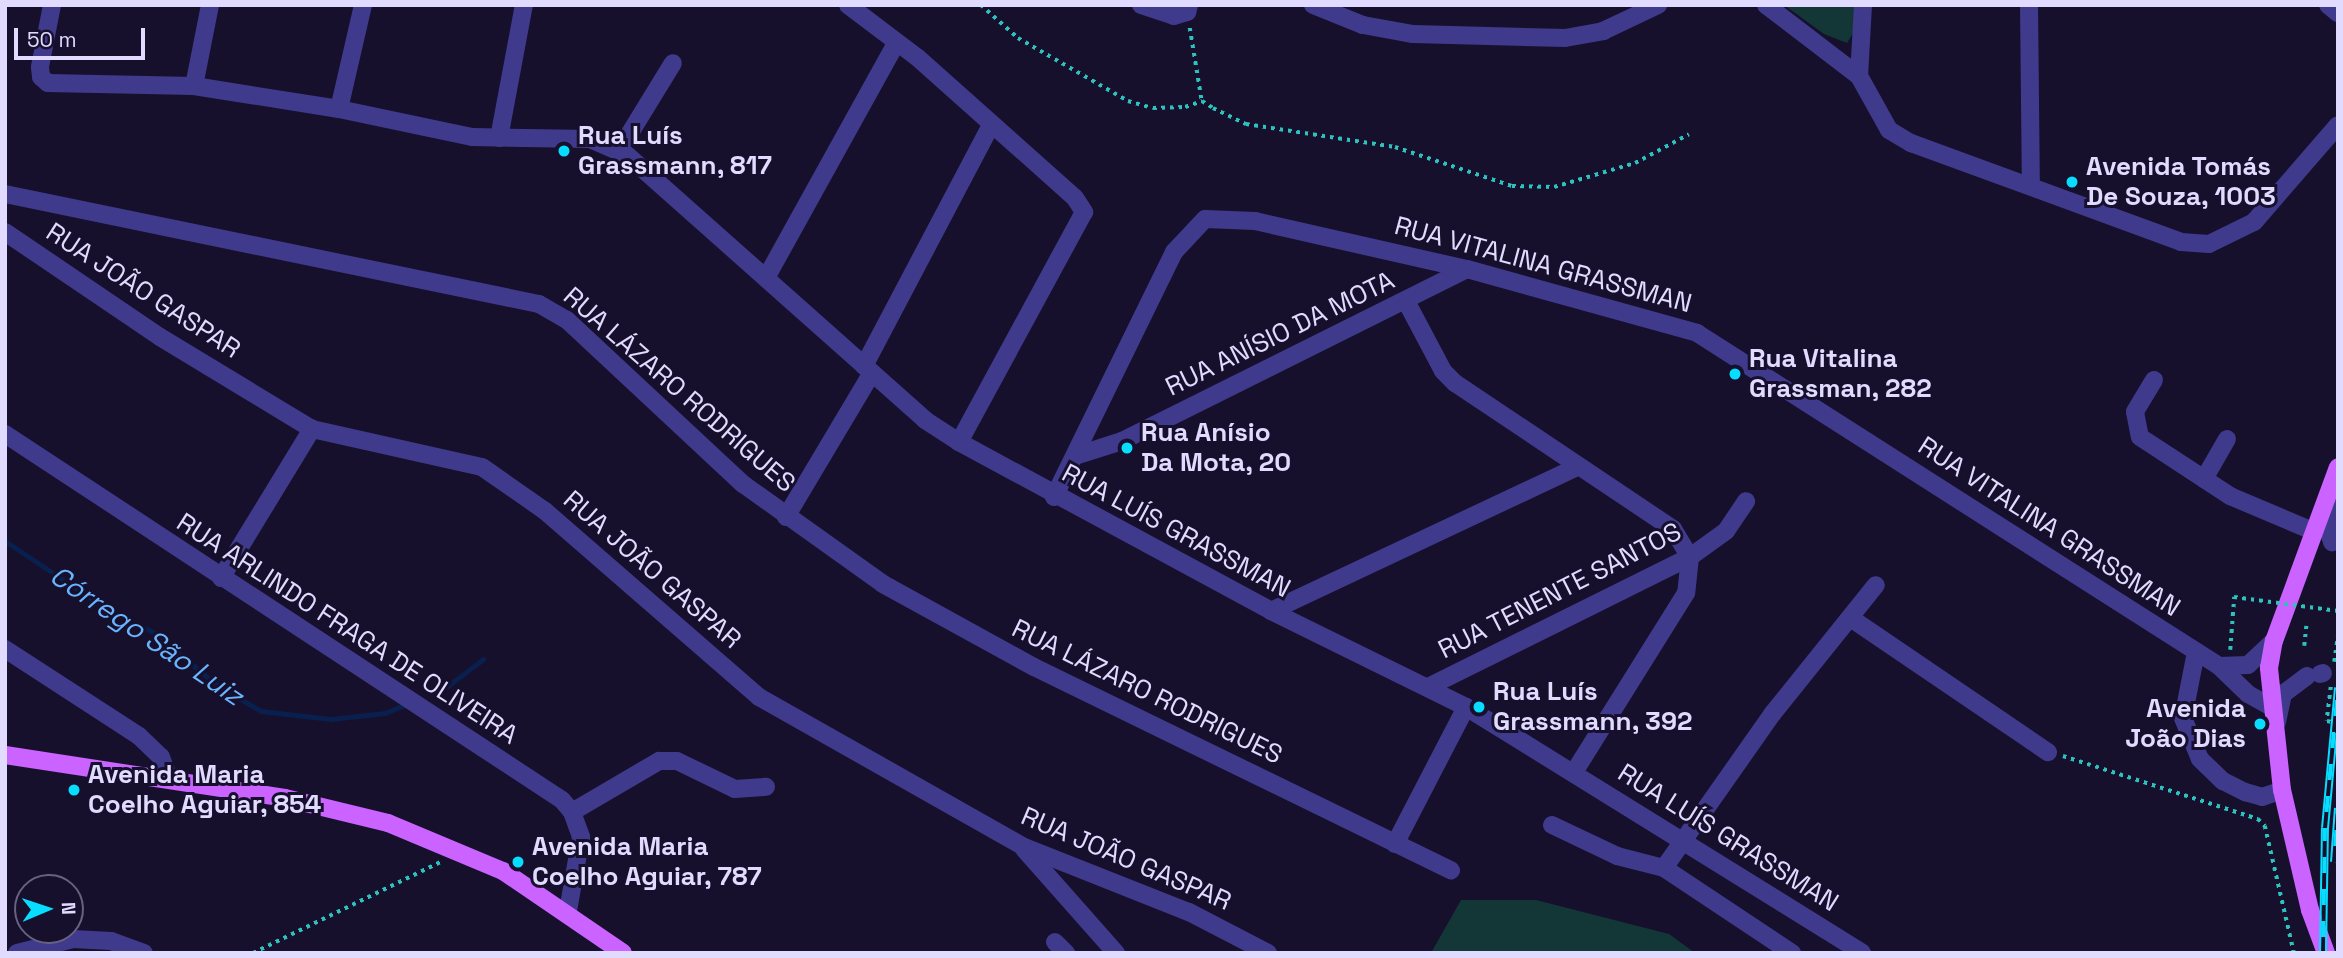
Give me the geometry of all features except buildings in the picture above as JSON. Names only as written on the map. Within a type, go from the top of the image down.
[{"type":"main road","points":[[2326,953],[2310,910],[2282,790],[2269,668],[2274,641],[2338,467]]},
{"type":"main road","points":[[5,755],[285,798],[388,823],[503,871],[568,911],[623,953]]},
{"type":"street","name":"RUA LUÍS GRASSMAN","points":[[52,5],[40,66],[41,78],[48,83],[194,86],[339,109],[472,137],[590,139],[618,150],[925,420],[959,442],[1054,497],[1271,611],[1466,708],[1574,772],[1862,953]]},
{"type":"street","points":[[194,86],[210,5]]},
{"type":"street","points":[[339,109],[363,5]]},
{"type":"street","points":[[499,138],[524,5]]},
{"type":"street","points":[[848,5],[896,43],[1075,198],[1084,212],[959,442]]},
{"type":"street","points":[[1142,5],[1174,16],[1188,9]]},
{"type":"street","points":[[1313,5],[1363,25],[1413,34],[1565,38],[1603,32],[1658,5]]},
{"type":"street","points":[[1766,5],[1859,76],[1889,130],[1911,143],[2181,242],[2209,244],[2254,222],[2338,125]]},
{"type":"street","points":[[1859,76],[1863,5]]},
{"type":"street","points":[[2029,5],[2031,186]]},
{"type":"street","points":[[2328,5],[2338,13]]},
{"type":"street","points":[[766,278],[896,43]]},
{"type":"street","points":[[618,150],[673,63]]},
{"type":"street","points":[[786,517],[868,370],[991,125]]},
{"type":"street","name":"RUA LÁZARO RODRIGUES","points":[[5,194],[540,304],[567,320],[701,449],[786,517],[947,621],[1451,870]]},
{"type":"street","name":"RUA VITALINA GRASSMAN","points":[[1054,497],[1174,252],[1205,219],[1221,216],[1324,234],[1467,269],[1697,333],[2196,652],[2224,666],[2248,694],[2272,707]]},
{"type":"street","name":"RUA JOÃO GASPAR","points":[[5,232],[160,337],[312,429],[453,458],[492,472],[545,511],[759,697],[1022,846],[1189,912],[1268,953]]},
{"type":"street","name":"RUA ANÍSIO DA MOTA","points":[[1075,456],[1122,441],[1467,269]]},
{"type":"street","points":[[1406,301],[1451,379],[1577,467],[1673,529],[1690,558],[1686,593],[1574,772]]},
{"type":"street","points":[[2154,380],[2135,412],[2134,423],[2140,437],[2230,496],[2313,531]]},
{"type":"street","points":[[221,578],[312,429]]},
{"type":"street","name":"RUA ARLINDO FRAGA DE OLIVEIRA","points":[[5,434],[562,800],[572,812]]},
{"type":"street","points":[[2204,479],[2227,439]]},
{"type":"street","points":[[1271,611],[1577,467]]},
{"type":"street","points":[[2332,542],[2329,519],[2338,467]]},
{"type":"street","name":"RUA TENENTE SANTOS","points":[[1428,687],[1690,558],[1715,541],[1746,501]]},
{"type":"street","points":[[1664,868],[1681,839],[1773,713],[1877,585]]},
{"type":"street","points":[[1852,619],[2048,751]]},
{"type":"street","points":[[2224,666],[2248,665],[2274,641]]},
{"type":"street","points":[[5,649],[139,736],[161,757],[169,779]]},
{"type":"street","points":[[2196,652],[2183,718],[2200,759],[2223,781],[2245,792],[2262,797],[2282,790]]},
{"type":"street","points":[[2274,729],[2283,694],[2317,674]]},
{"type":"street","points":[[1395,844],[1466,708]]},
{"type":"street","points":[[568,911],[580,857],[581,838],[572,812],[659,761],[677,761],[735,789],[766,788]]},
{"type":"street","points":[[1552,825],[1617,856],[1664,868],[1792,953]]},
{"type":"street","points":[[1022,846],[1116,953]]},
{"type":"street","points":[[17,953],[74,939],[111,941],[144,953]]},
{"type":"path","points":[[981,5],[1018,38],[1128,101],[1153,108],[1185,107],[1202,101],[1246,124],[1395,147],[1513,186],[1554,187],[1635,163],[1689,134]]},
{"type":"path","points":[[1188,9],[1202,101]]},
{"type":"path","points":[[2224,666],[2234,597],[2338,611]]},
{"type":"path","points":[[2304,646],[2306,626]]},
{"type":"path","points":[[2048,751],[2258,819],[2265,826],[2294,953]]},
{"type":"path","points":[[253,953],[461,852]]},
{"type":"green space","points":[[1784,5],[1857,5],[1856,28],[1847,43],[1824,34]]},
{"type":"green space","points":[[1461,900],[1536,900],[1669,934],[1695,953],[1431,953]]},
{"type":"waterway","name":"Córrego São Luiz","points":[[5,541],[98,603],[153,632],[218,686],[261,711],[331,719],[385,713],[409,703]]},
{"type":"waterway","points":[[445,688],[483,659]]},
{"type":"railway","points":[[2323,953],[2325,828],[2338,688]]},
{"type":"railway","points":[[2334,862],[2338,808]]},
{"type":"place","name":"Rua Luís Grassmann, 817","points":[[564,151]]},
{"type":"place","name":"Avenida Tomás De Souza, 1003","points":[[2072,182]]},
{"type":"place","name":"Rua Vitalina Grassman, 282","points":[[1735,374]]},
{"type":"place","name":"Rua Anísio Da Mota, 20","points":[[1127,448]]},
{"type":"place","name":"Rua Luís Grassmann, 392","points":[[1479,707]]},
{"type":"place","name":"Avenida João Dias","points":[[2260,724]]},
{"type":"place","name":"Avenida Maria Coelho Aguiar, 854","points":[[74,790]]},
{"type":"place","name":"Avenida Maria Coelho Aguiar, 787","points":[[518,862]]}]
